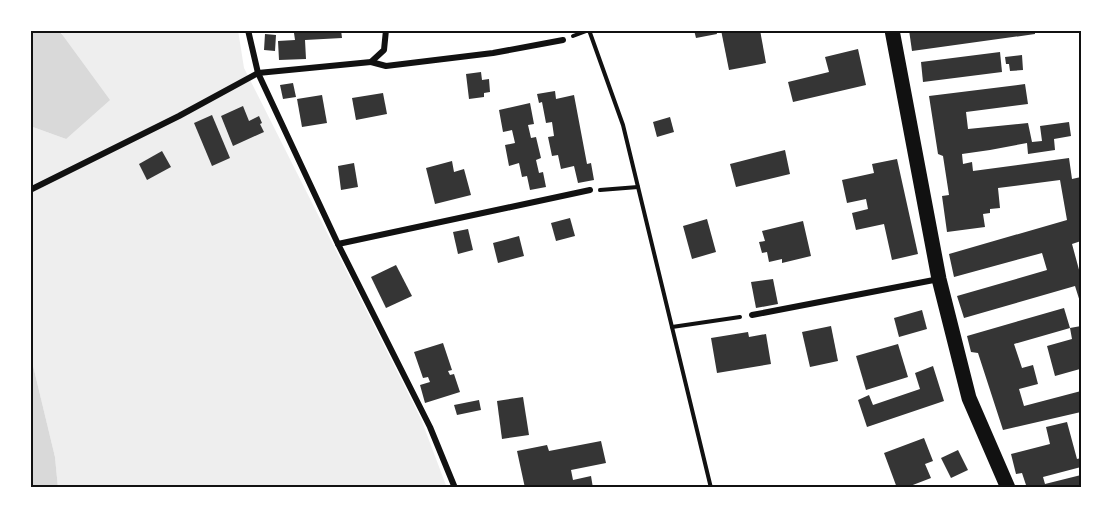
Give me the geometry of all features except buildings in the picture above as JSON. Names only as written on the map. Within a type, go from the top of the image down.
[{"type":"main road","points":[[892,30],[939,279],[969,398],[1008,488]]},
{"type":"street","points":[[248,30],[258,73],[338,244],[430,427],[455,488]]},
{"type":"street","points":[[371,62],[384,50],[386,30]]},
{"type":"street","points":[[30,190],[180,116],[258,73],[371,62],[386,66],[493,54],[563,40]]},
{"type":"street","points":[[338,244],[590,190]]},
{"type":"street","points":[[752,315],[939,279]]},
{"type":"path","points":[[589,30],[623,125],[711,488]]},
{"type":"path","points":[[590,190],[638,187]]},
{"type":"path","points":[[672,327],[752,315]]},
{"type":"shaded area","points":[[30,30],[62,30],[61,33],[110,100],[66,139],[30,126]]},
{"type":"shaded area","points":[[62,30],[238,30],[244,68],[421,419],[447,488],[58,488],[55,457],[30,353],[30,126],[66,139]]},
{"type":"shaded area","points":[[30,353],[55,457],[58,488],[30,488]]}]
